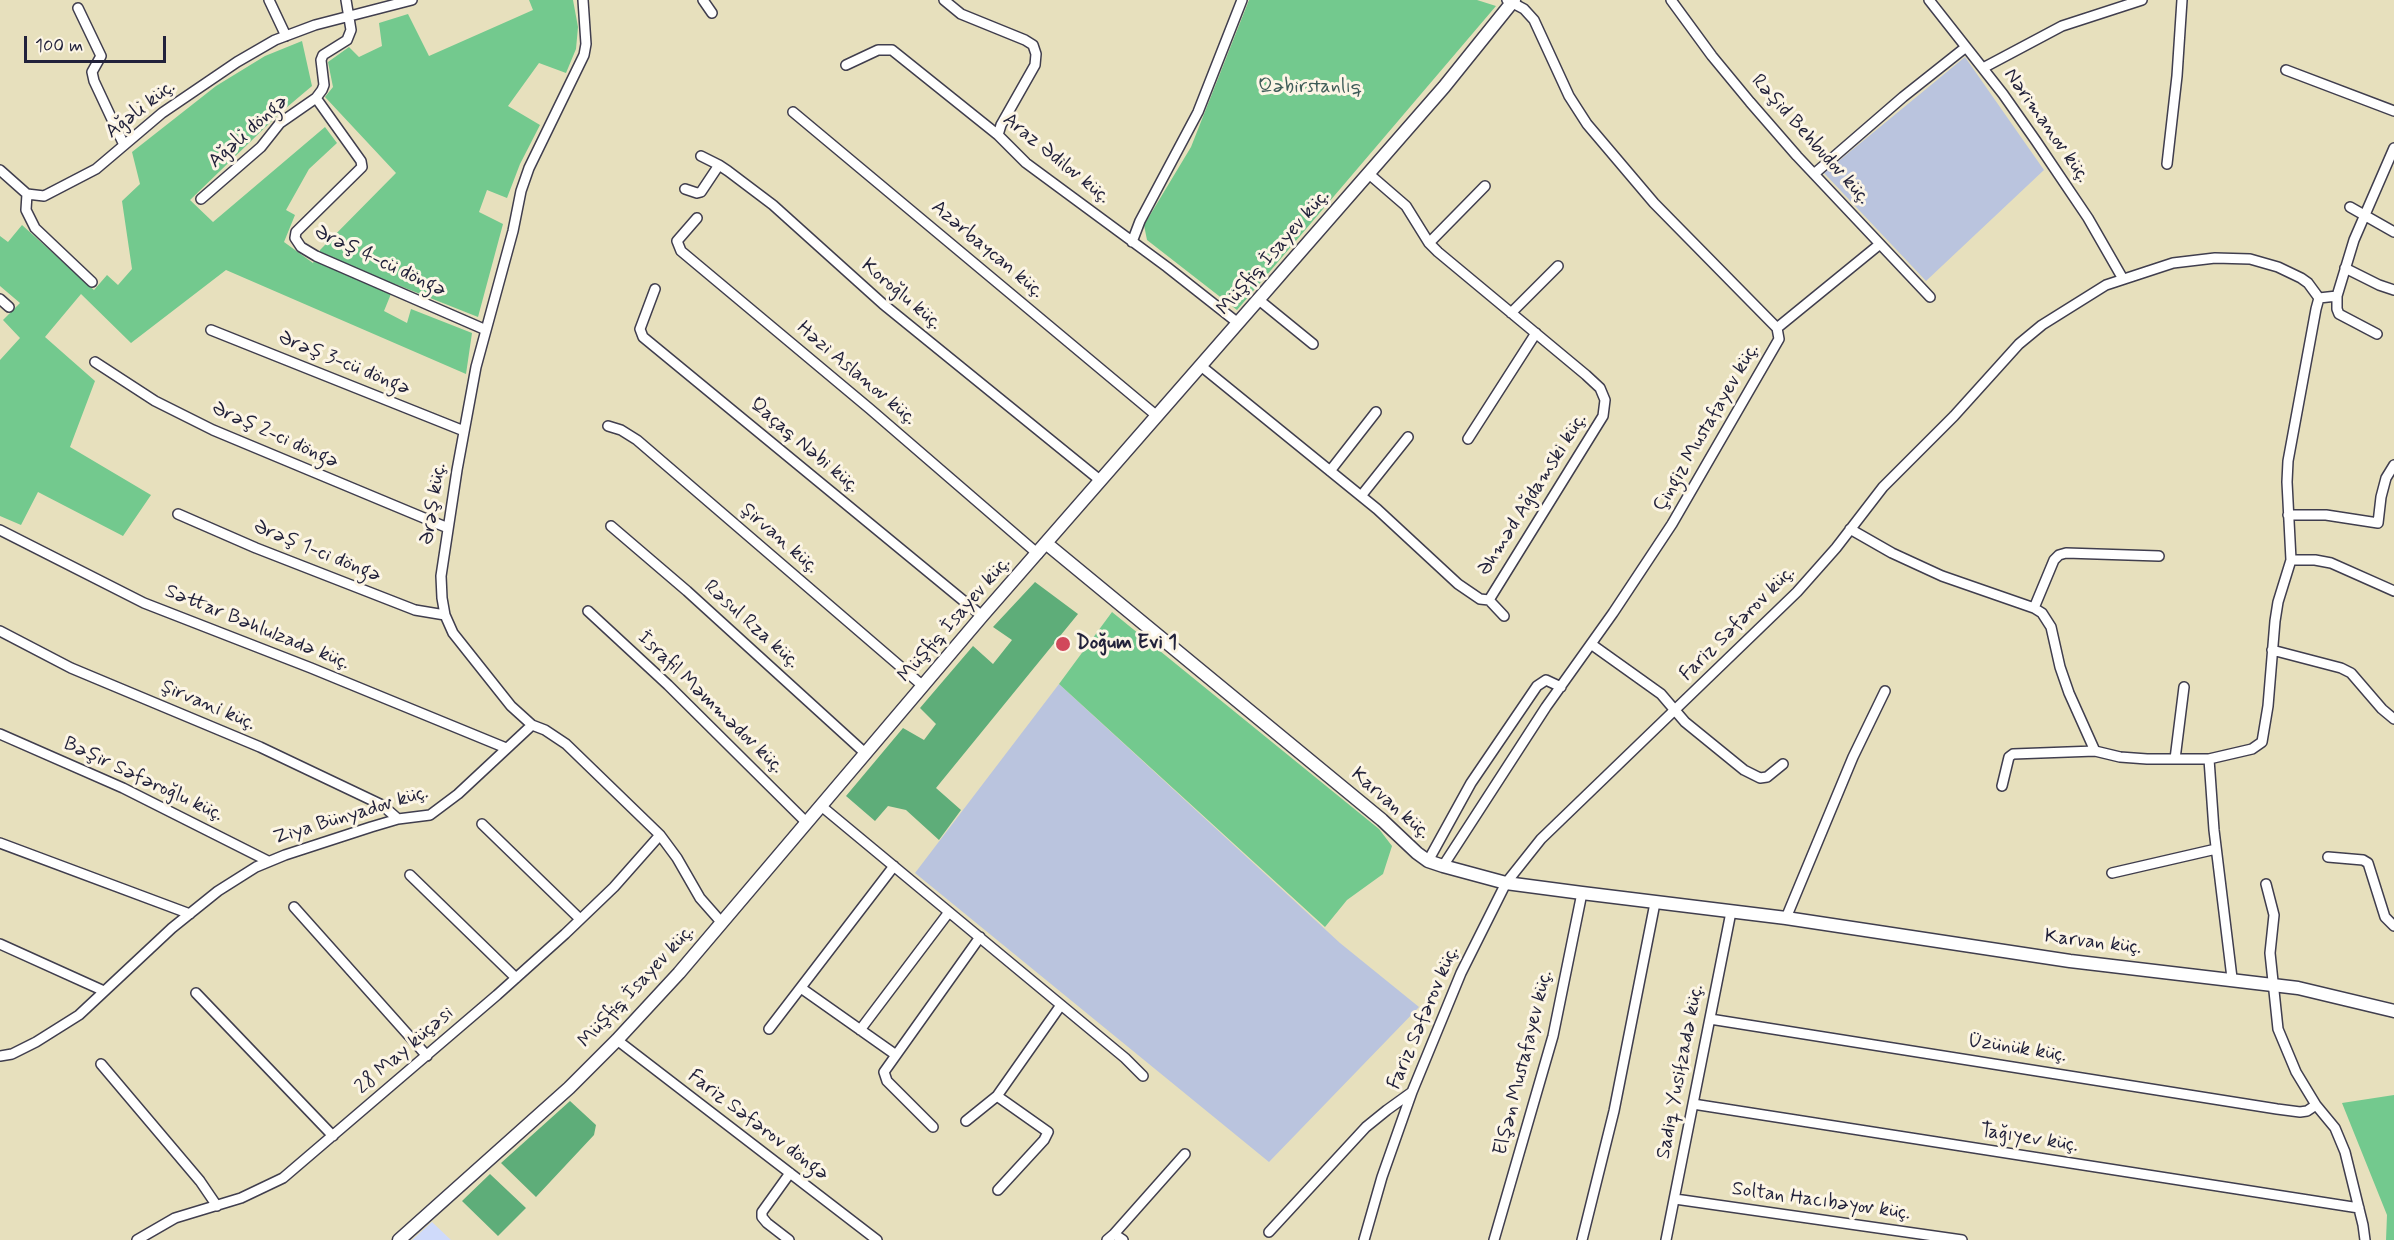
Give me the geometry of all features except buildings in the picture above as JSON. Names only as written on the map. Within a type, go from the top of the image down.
[{"type":"street","points":[[269,0],[286,36]]},
{"type":"street","name":"Ağəli döngə","points":[[201,199],[261,147],[280,123],[316,98],[324,85],[321,60],[323,56],[347,40],[351,30],[346,0]]},
{"type":"street","name":"Ağəli küç.","points":[[27,194],[44,196],[77,181],[96,169],[149,122],[237,62],[286,36],[315,25],[412,0]]},
{"type":"street","name":"Ərəş küç.","points":[[583,0],[586,44],[584,55],[529,168],[521,191],[476,367],[441,576],[445,615],[463,648],[511,706],[532,725],[545,730],[566,744],[660,835],[670,847],[700,898],[722,923]]},
{"type":"street","points":[[703,0],[712,13]]},
{"type":"street","points":[[944,0],[961,14],[1033,45],[1036,54],[1035,65],[1001,125],[998,135]]},
{"type":"street","points":[[1132,242],[1140,221],[1198,112],[1242,0]]},
{"type":"street","name":"Rəşid Behbudov küç.","points":[[1671,0],[1718,63],[1814,174],[1930,297]]},
{"type":"street","name":"Nərimanov küç.","points":[[1929,0],[1983,68],[2088,218],[2123,279]]},
{"type":"street","points":[[1983,68],[2062,26],[2142,0]]},
{"type":"street","points":[[2167,164],[2177,75],[2182,0]]},
{"type":"street","name":"Müşfiq İsayev küç.","points":[[399,1240],[569,1088],[617,1040],[722,923],[982,616],[1369,174],[1512,1]]},
{"type":"street","name":"Çingiz Mustafayev küç.","points":[[1443,866],[1561,687],[1666,534],[1777,346],[1779,333],[1777,328],[1654,203],[1587,124],[1569,96],[1534,20],[1512,1]]},
{"type":"street","points":[[78,8],[101,56],[93,72],[94,81],[124,145]]},
{"type":"street","points":[[1814,174],[1903,97],[1966,47]]},
{"type":"street","name":"Araz Ədilov küç.","points":[[846,65],[878,50],[892,50],[998,135],[1026,164],[1167,267],[1238,323]]},
{"type":"street","points":[[2286,70],[2394,111]]},
{"type":"street","name":"Ərəş 4-cü döngə","points":[[316,98],[361,161],[362,167],[296,232],[295,238],[301,247],[316,256],[486,330]]},
{"type":"street","name":"Azərbaycan küç.","points":[[793,112],[1158,416]]},
{"type":"street","points":[[2377,334],[2339,314],[2337,296],[2365,215],[2394,148]]},
{"type":"street","name":"Koroğlu küç.","points":[[701,156],[719,165],[773,205],[883,304],[1101,481]]},
{"type":"street","points":[[685,189],[701,192],[719,165]]},
{"type":"street","points":[[0,170],[27,194],[26,210],[35,228],[92,282]]},
{"type":"street","name":"Əhməd Ağdamski küç.","points":[[1201,366],[1361,496],[1458,584],[1480,599],[1489,600],[1603,416],[1605,400],[1600,388],[1429,243],[1406,206],[1369,174]]},
{"type":"street","points":[[1429,243],[1485,186]]},
{"type":"street","points":[[2350,207],[2394,232]]},
{"type":"street","name":"Həzi Aslanov küç.","points":[[697,218],[677,241],[681,250],[1038,554]]},
{"type":"street","points":[[1777,328],[1880,244]]},
{"type":"street","name":"Fariz Səfərov küç.","points":[[1364,1240],[1382,1178],[1412,1092],[1461,973],[1506,883],[1541,839],[1797,592],[1883,487],[1954,416],[2019,344],[2042,325],[2106,285],[2173,263],[2233,257],[2250,259],[2301,278],[2308,283],[2319,298]]},
{"type":"street","points":[[1511,313],[1558,266]]},
{"type":"street","points":[[2345,268],[2394,290]]},
{"type":"street","name":"Qaçaq Nəbi küç.","points":[[655,289],[640,329],[643,337],[982,616]]},
{"type":"street","points":[[2002,786],[2009,757],[2013,754],[2095,751],[2120,757],[2209,759],[2252,749],[2262,742],[2278,602],[2291,560],[2288,461],[2319,298],[2337,296]]},
{"type":"street","points":[[0,298],[9,307]]},
{"type":"street","points":[[1259,300],[1313,344]]},
{"type":"street","name":"Ərəş 3-cü döngə","points":[[211,330],[464,431]]},
{"type":"street","points":[[1468,439],[1536,333]]},
{"type":"street","name":"Ərəş 2-ci döngə","points":[[95,362],[155,401],[213,429],[448,528]]},
{"type":"street","points":[[1330,471],[1376,412]]},
{"type":"street","name":"Şirvan küç.","points":[[609,426],[637,440],[923,686]]},
{"type":"street","points":[[1361,496],[1408,437]]},
{"type":"street","points":[[2288,515],[2326,515],[2378,523],[2386,478],[2394,465]]},
{"type":"street","name":"Ərəş 1-ci döngə","points":[[178,514],[256,548],[415,610],[445,615]]},
{"type":"street","name":"Rəsul Rza küç.","points":[[611,526],[687,591],[865,753]]},
{"type":"street","points":[[1850,529],[1892,553],[1942,576],[2034,608],[2047,619],[2066,684],[2095,751]]},
{"type":"street","name":"Səttar Bəhlulzadə küç.","points":[[0,530],[144,603],[506,748]]},
{"type":"street","name":"Karvan küç.","points":[[1047,544],[1382,820],[1416,853],[1428,861],[1506,883],[1786,918],[2070,961],[2274,984],[2394,1011]]},
{"type":"street","points":[[2034,608],[2054,560],[2059,555],[2066,553],[2159,556]]},
{"type":"street","points":[[2291,560],[2316,560],[2331,563],[2394,591]]},
{"type":"street","points":[[1489,600],[1504,616]]},
{"type":"street","name":"İsrafil Məmmədov küç.","points":[[588,611],[669,686],[806,822]]},
{"type":"street","name":"Şirvani küç.","points":[[0,631],[71,668],[280,757],[382,805],[398,819]]},
{"type":"street","points":[[1591,644],[1661,694],[1685,722],[1744,770],[1760,778],[1767,777],[1783,764]]},
{"type":"street","points":[[2272,650],[2342,668],[2351,673],[2382,709],[2394,719]]},
{"type":"street","points":[[1428,861],[1471,783],[1537,686],[1546,680],[1561,687]]},
{"type":"street","points":[[2175,759],[2184,687]]},
{"type":"street","points":[[1786,918],[1853,757],[1885,691]]},
{"type":"street","name":"Ziya Bünyadov küç.","points":[[0,1056],[12,1054],[79,1015],[218,891],[268,861],[398,819],[419,818],[440,809],[532,725]]},
{"type":"street","name":"Bəşir Səfəroğlu küç.","points":[[0,734],[123,788],[268,861]]},
{"type":"street","points":[[2209,759],[2216,849],[2232,978]]},
{"type":"street","points":[[820,805],[1125,1058],[1143,1076]]},
{"type":"street","points":[[482,824],[580,919]]},
{"type":"street","name":"28 May küçəsi","points":[[137,1240],[175,1218],[241,1198],[283,1178],[516,978],[614,887],[660,835]]},
{"type":"street","points":[[0,843],[190,914]]},
{"type":"street","points":[[2112,873],[2216,849]]},
{"type":"street","points":[[2328,857],[2363,860],[2368,863],[2385,917],[2394,926]]},
{"type":"street","points":[[769,1029],[894,866]]},
{"type":"street","points":[[410,875],[516,978]]},
{"type":"street","points":[[2266,884],[2274,915],[2270,945],[2278,1029],[2296,1072],[2316,1105],[2335,1128],[2359,1208],[2365,1240]]},
{"type":"street","name":"Elşən Mustafayev küç.","points":[[1494,1240],[1550,1046],[1582,893]]},
{"type":"street","points":[[1582,1240],[1614,1111],[1655,903]]},
{"type":"street","points":[[294,907],[426,1056]]},
{"type":"street","points":[[860,1030],[949,912]]},
{"type":"street","name":"Sadiq Yusifzadə küç.","points":[[1666,1240],[1731,912]]},
{"type":"street","points":[[933,1127],[887,1081],[884,1075],[980,937]]},
{"type":"street","points":[[0,944],[104,991]]},
{"type":"street","points":[[801,988],[896,1055]]},
{"type":"street","points":[[196,993],[333,1137]]},
{"type":"street","points":[[966,1121],[997,1096],[1061,1005]]},
{"type":"street","name":"Üzünük küç.","points":[[1710,1019],[2277,1109],[2300,1112],[2316,1105]]},
{"type":"street","name":"Fariz Səfərov döngə","points":[[617,1040],[877,1240]]},
{"type":"street","points":[[101,1064],[200,1181],[217,1206]]},
{"type":"street","points":[[1269,1232],[1366,1127],[1412,1092]]},
{"type":"street","points":[[997,1096],[1048,1132],[1044,1140],[998,1190]]},
{"type":"street","name":"Tağıyev küç.","points":[[1693,1104],[2359,1208]]},
{"type":"street","points":[[1110,1237],[1185,1154]]},
{"type":"street","points":[[789,1240],[767,1223],[762,1217],[762,1212],[790,1173]]},
{"type":"street","name":"Soltan Hacıbəyov küç.","points":[[1675,1199],[1962,1240]]},
{"type":"street","points":[[1110,1237],[1124,1240]]},
{"type":"shaded area","points":[[1965,57],[2044,170],[1926,281],[1824,173]]},
{"type":"shaded area","points":[[1059,684],[1340,943],[1419,1007],[1269,1162],[915,873]]},
{"type":"shaded area","points":[[432,1222],[451,1240],[412,1240]]},
{"type":"green space","points":[[529,0],[573,0],[578,27],[576,49],[566,73],[539,63],[508,106],[540,125],[520,164],[507,198],[487,190],[479,212],[503,224],[478,317],[395,284],[384,311],[407,323],[411,309],[472,333],[466,374],[226,270],[131,343],[81,294],[45,337],[95,381],[70,447],[151,495],[123,536],[38,492],[21,525],[0,516],[0,360],[20,338],[3,320],[20,303],[0,286],[0,236],[8,242],[22,225],[94,290],[107,275],[118,285],[132,269],[122,201],[140,184],[132,152],[216,86],[265,56],[302,41],[312,86],[280,113],[190,200],[213,222],[325,127],[337,143],[309,169],[286,210],[295,215],[284,242],[313,263],[320,250],[396,173],[325,97],[333,87],[328,62],[349,47],[359,57],[382,46],[379,23],[408,14],[429,56],[533,10]]},
{"type":"green space","name":"Qəbirstanlıq","points":[[1249,0],[1477,0],[1496,6],[1237,310],[1147,240],[1144,225],[1191,147]]},
{"type":"green space","points":[[1035,582],[1078,614],[936,788],[961,810],[939,840],[906,810],[888,806],[875,821],[846,796],[903,728],[924,740],[936,724],[920,708],[973,646],[993,664],[1012,640],[993,627]]},
{"type":"green space","points":[[1112,612],[1379,829],[1392,846],[1383,874],[1347,900],[1325,927],[1059,684]]},
{"type":"green space","points":[[2394,1095],[2394,1240],[2386,1240],[2387,1215],[2342,1103]]},
{"type":"green space","points":[[570,1101],[596,1125],[594,1135],[536,1197],[501,1163]]},
{"type":"green space","points":[[490,1174],[526,1208],[498,1236],[462,1201]]},
{"type":"place","name":"Doğum Evi 1","points":[[1063,644]]}]
